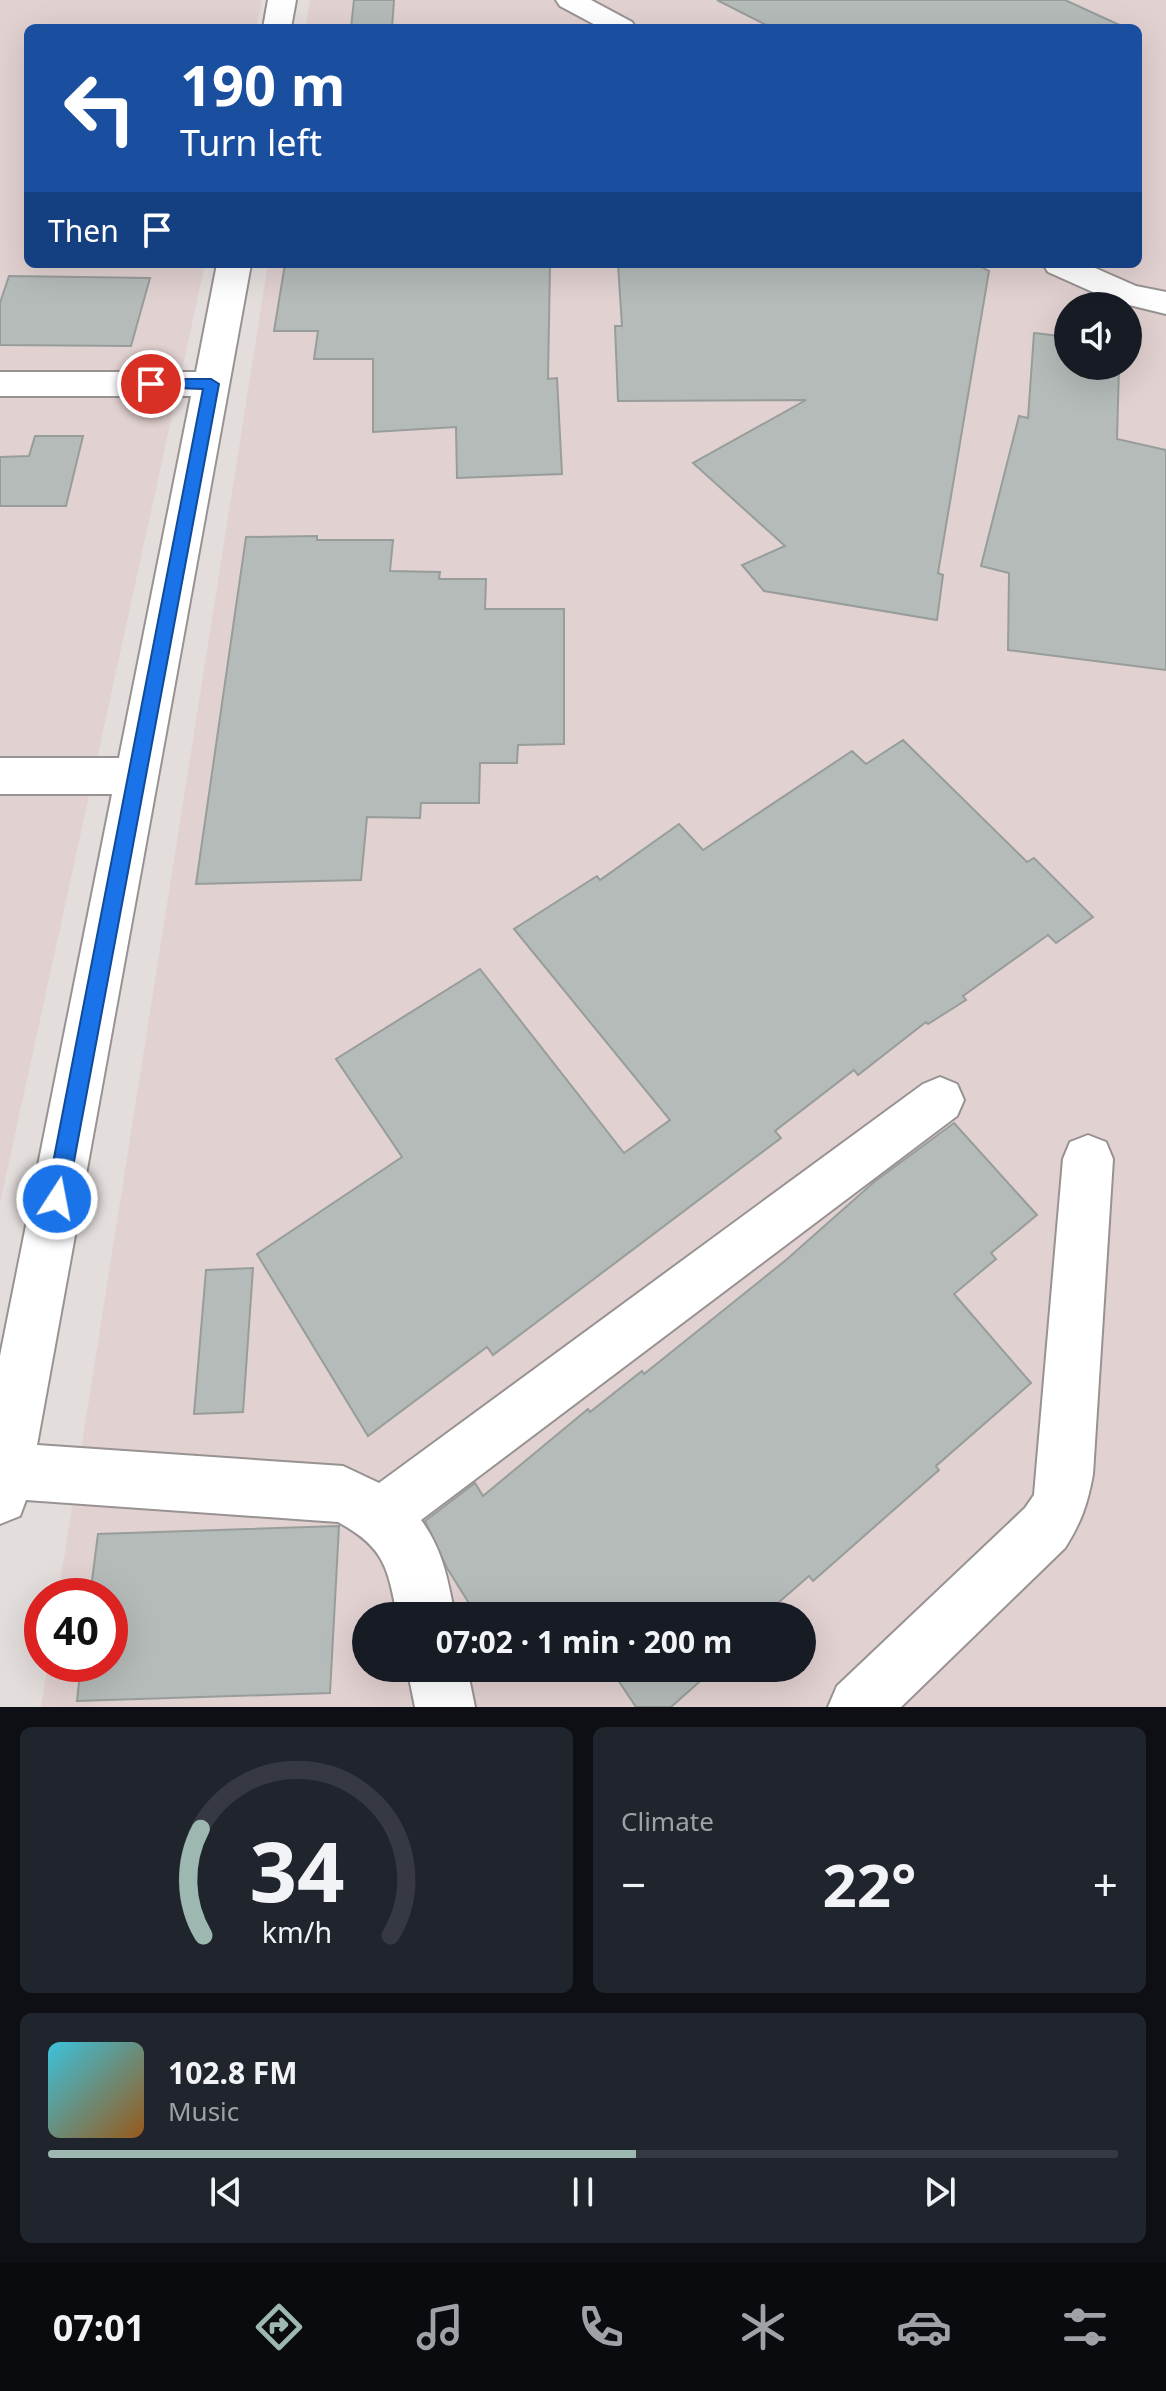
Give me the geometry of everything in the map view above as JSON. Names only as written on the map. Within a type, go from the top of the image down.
[{"type":"street","points":[[278,24],[282,0]]},
{"type":"street","points":[[570,0],[615,24]]},
{"type":"street","points":[[233,268],[2,1484],[343,1494],[382,1515],[415,1559],[423,1602]]},
{"type":"street","points":[[1067,268],[1104,288],[1142,300],[1166,303]]},
{"type":"street","points":[[0,384],[211,384]]},
{"type":"street","points":[[0,776],[137,776]]},
{"type":"street","points":[[382,1515],[940,1100]]},
{"type":"street","points":[[858,1707],[1045,1528],[1060,1505],[1065,1474],[1088,1159]]},
{"type":"street","points":[[440,1682],[445,1707]]},
{"type":"shaded area","points":[[0,0],[262,0],[257,24],[24,24],[24,268],[204,268],[0,1203]]},
{"type":"shaded area","points":[[310,0],[1166,0],[1166,1707],[41,1707],[45,1682],[128,1682],[128,1578],[61,1578],[267,268],[1142,268],[1142,24],[307,24]]},
{"type":"building","points":[[354,0],[394,0],[392,24],[351,24]]},
{"type":"building","points":[[717,0],[1065,0],[1117,24],[764,24]]},
{"type":"building","points":[[284,268],[550,268],[548,379],[557,378],[562,474],[457,478],[456,427],[373,432],[373,359],[314,359],[318,331],[274,331]]},
{"type":"building","points":[[618,268],[983,268],[989,271],[938,573],[943,575],[937,620],[764,591],[742,565],[785,546],[693,463],[806,400],[618,401],[615,326],[622,326]]},
{"type":"building","points":[[9,276],[150,278],[131,346],[0,345],[0,303]]},
{"type":"building","points":[[1034,333],[1054,335],[1054,380],[1119,380],[1117,439],[1166,450],[1166,670],[1008,650],[1009,573],[981,566],[1019,416],[1028,418]]},
{"type":"building","points":[[35,436],[83,436],[66,506],[0,506],[0,457],[29,456]]},
{"type":"building","points":[[317,536],[317,540],[393,540],[390,571],[440,572],[439,579],[486,579],[485,609],[564,609],[564,744],[518,745],[517,763],[480,763],[479,803],[421,803],[420,818],[367,817],[361,880],[196,884],[246,537]]},
{"type":"building","points":[[903,740],[1027,862],[1034,858],[1093,917],[1056,943],[1048,935],[963,996],[966,1000],[928,1024],[926,1022],[858,1075],[854,1070],[775,1131],[781,1138],[493,1355],[487,1347],[368,1436],[257,1254],[402,1157],[336,1059],[480,969],[624,1153],[670,1120],[514,929],[597,876],[600,880],[679,824],[703,850],[852,751],[866,764]]},
{"type":"building","points":[[954,1123],[1037,1215],[991,1253],[996,1259],[954,1294],[1031,1383],[936,1466],[939,1470],[813,1581],[809,1576],[779,1602],[468,1602],[447,1568],[425,1521],[475,1483],[483,1496],[588,1409],[590,1412],[642,1371],[644,1374],[786,1260],[874,1182]]},
{"type":"building","points":[[253,1268],[243,1412],[194,1414],[206,1270]]},
{"type":"building","points":[[339,1526],[330,1693],[77,1701],[79,1682],[128,1682],[128,1578],[92,1578],[98,1534]]},
{"type":"building","points":[[619,1682],[699,1682],[671,1707],[636,1707]]},
{"type":"route","points":[[57,1199],[211,384],[151,384]]}]
